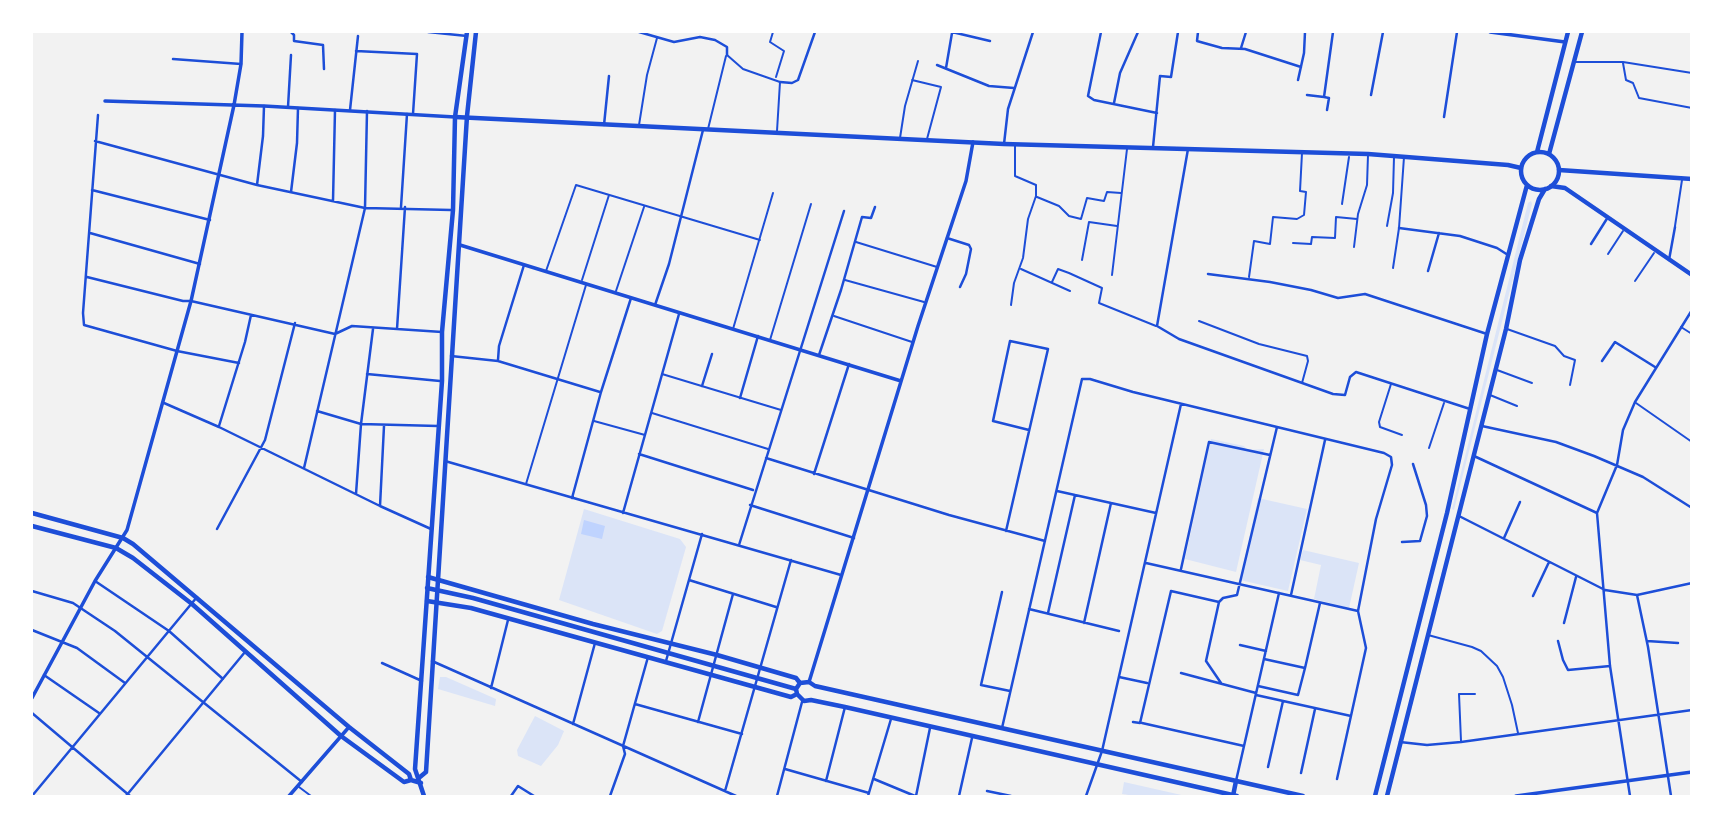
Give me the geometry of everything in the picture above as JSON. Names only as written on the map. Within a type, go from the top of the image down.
[{"type":"main road","points":[[420,780],[426,772],[467,117],[476,32]]},
{"type":"main road","points":[[1568,32],[1537,152],[1527,158],[1521,168],[1521,174],[1527,185],[1539,190],[1565,188],[1692,275]]},
{"type":"main road","points":[[1549,155],[1581,32]]},
{"type":"main road","points":[[424,796],[415,769],[442,381],[442,332],[453,210],[455,117],[467,34]]},
{"type":"main road","points":[[455,117],[1004,144],[1368,154],[1521,168]]},
{"type":"main road","points":[[1387,796],[1496,370],[1520,260],[1539,199],[1555,182],[1559,170],[1554,159],[1537,152]]},
{"type":"main road","points":[[1559,170],[1692,178]]},
{"type":"main road","points":[[1375,796],[1447,513],[1487,334],[1527,185]]},
{"type":"main road","points":[[32,513],[122,537],[409,774],[411,780]]},
{"type":"main road","points":[[1447,513],[1459,516]]},
{"type":"main road","points":[[32,526],[116,548],[132,558],[192,604],[341,736],[404,782],[420,780]]},
{"type":"main road","points":[[428,577],[575,619],[717,655],[796,678],[800,683]]},
{"type":"main road","points":[[428,588],[758,677],[797,692],[802,701],[811,700],[1235,796],[1237,780]]},
{"type":"main road","points":[[471,608],[475,590]]},
{"type":"main road","points":[[427,601],[471,608],[791,697],[797,692],[800,683]]},
{"type":"main road","points":[[648,657],[653,638]]},
{"type":"main road","points":[[800,683],[809,682],[815,686],[1303,796]]},
{"type":"main road","points":[[811,700],[816,694],[815,686]]},
{"type":"main road","points":[[295,695],[302,687]]},
{"type":"street","points":[[32,698],[95,581],[127,530],[200,264],[234,105],[241,64],[242,32]]},
{"type":"street","points":[[291,32],[294,41],[323,46],[324,69]]},
{"type":"street","points":[[429,32],[467,34]]},
{"type":"street","points":[[639,32],[674,42],[700,37],[715,40],[727,47],[727,55]]},
{"type":"street","points":[[778,80],[792,83],[798,80],[815,32]]},
{"type":"street","points":[[946,68],[952,32],[990,41]]},
{"type":"street","points":[[1004,144],[1008,109],[1033,32]]},
{"type":"street","points":[[1101,32],[1088,96],[1094,100],[1157,113]]},
{"type":"street","points":[[1114,103],[1120,73],[1138,32]]},
{"type":"street","points":[[1153,147],[1160,76],[1171,77],[1178,32]]},
{"type":"street","points":[[1198,32],[1197,41],[1222,48],[1241,48],[1301,66]]},
{"type":"street","points":[[1241,48],[1246,32]]},
{"type":"street","points":[[1298,80],[1305,32]]},
{"type":"street","points":[[1324,97],[1333,32]]},
{"type":"street","points":[[1371,95],[1383,32]]},
{"type":"street","points":[[1444,117],[1457,32]]},
{"type":"street","points":[[1490,32],[1565,42]]},
{"type":"street","points":[[350,110],[358,36]]},
{"type":"street","points":[[356,51],[415,53],[418,58],[413,114]]},
{"type":"street","points":[[288,107],[291,55]]},
{"type":"street","points":[[173,59],[241,64]]},
{"type":"street","points":[[937,65],[989,86],[1014,88]]},
{"type":"street","points":[[604,125],[610,76]]},
{"type":"street","points":[[1307,95],[1329,98],[1328,110]]},
{"type":"street","points":[[106,101],[288,107],[455,117]]},
{"type":"street","points":[[257,185],[264,106]]},
{"type":"street","points":[[291,192],[298,108]]},
{"type":"street","points":[[333,201],[335,110]]},
{"type":"street","points":[[304,468],[365,208],[367,111]]},
{"type":"street","points":[[397,328],[407,114]]},
{"type":"street","points":[[98,115],[84,325],[177,351],[239,363]]},
{"type":"street","points":[[655,305],[705,130]]},
{"type":"street","points":[[95,141],[257,185],[365,208],[453,210]]},
{"type":"street","points":[[809,682],[925,303],[966,181],[973,142]]},
{"type":"street","points":[[1188,149],[1157,326],[1179,339],[1333,394],[1345,395],[1350,377],[1355,372],[1470,409]]},
{"type":"street","points":[[92,190],[210,220]]},
{"type":"street","points":[[818,355],[833,316],[862,217],[871,218],[874,207]]},
{"type":"street","points":[[738,545],[844,211]]},
{"type":"street","points":[[1591,244],[1608,217]]},
{"type":"street","points":[[1669,260],[1675,227]]},
{"type":"street","points":[[1399,228],[1480,242],[1508,254]]},
{"type":"street","points":[[90,233],[200,264]]},
{"type":"street","points":[[1428,271],[1439,233]]},
{"type":"street","points":[[947,238],[969,245],[971,249],[966,274],[960,287]]},
{"type":"street","points":[[460,245],[901,381]]},
{"type":"street","points":[[498,361],[499,346],[524,265]]},
{"type":"street","points":[[1208,274],[1311,290],[1338,298],[1365,294],[1487,334]]},
{"type":"street","points":[[86,277],[335,334],[352,326],[442,332]]},
{"type":"street","points":[[572,498],[601,392],[631,298]]},
{"type":"street","points":[[1630,796],[1610,666],[1597,513],[1617,465],[1623,430],[1635,402],[1692,310]]},
{"type":"street","points":[[622,513],[679,313]]},
{"type":"street","points":[[219,426],[251,315]]},
{"type":"street","points":[[217,528],[268,431],[295,323]]},
{"type":"street","points":[[356,494],[361,424],[373,329]]},
{"type":"street","points":[[740,398],[758,336]]},
{"type":"street","points":[[1006,531],[1048,349],[1010,341],[993,421],[1029,430]]},
{"type":"street","points":[[1602,361],[1615,342],[1655,367]]},
{"type":"street","points":[[702,386],[712,354]]},
{"type":"street","points":[[451,356],[498,361],[601,392]]},
{"type":"street","points":[[814,474],[849,364]]},
{"type":"street","points":[[367,374],[442,381]]},
{"type":"street","points":[[1002,728],[1082,379],[1388,454],[1392,460],[1376,519],[1358,611],[1366,648],[1337,779]]},
{"type":"street","points":[[164,403],[219,426],[431,529]]},
{"type":"street","points":[[1086,796],[1102,751],[1181,404]]},
{"type":"street","points":[[317,411],[361,424],[438,426]]},
{"type":"street","points":[[380,506],[384,425]]},
{"type":"street","points":[[1482,426],[1556,442],[1617,465],[1643,477],[1692,508]]},
{"type":"street","points":[[1221,683],[1206,662],[1219,602],[1223,598],[1237,595],[1241,584],[1277,427]]},
{"type":"street","points":[[1291,596],[1325,440]]},
{"type":"street","points":[[1181,569],[1209,442],[1270,455]]},
{"type":"street","points":[[639,454],[754,490]]},
{"type":"street","points":[[1474,456],[1597,513]]},
{"type":"street","points":[[765,458],[868,491],[1045,541]]},
{"type":"street","points":[[445,461],[842,575]]},
{"type":"street","points":[[1402,542],[1420,541],[1427,516],[1413,464]]},
{"type":"street","points":[[1057,491],[1156,513]]},
{"type":"street","points":[[1048,614],[1074,495]]},
{"type":"street","points":[[1504,538],[1520,502]]},
{"type":"street","points":[[1084,623],[1111,503]]},
{"type":"street","points":[[750,505],[854,538]]},
{"type":"street","points":[[1459,516],[1605,590],[1637,595],[1692,583]]},
{"type":"street","points":[[666,662],[702,534]]},
{"type":"street","points":[[725,791],[791,560]]},
{"type":"street","points":[[1533,596],[1549,562]]},
{"type":"street","points":[[1146,563],[1358,611]]},
{"type":"street","points":[[1564,623],[1576,577]]},
{"type":"street","points":[[689,580],[777,607]]},
{"type":"street","points":[[95,581],[169,631],[223,679]]},
{"type":"street","points":[[32,591],[82,608],[149,656],[300,784]]},
{"type":"street","points":[[1140,723],[1171,591],[1219,602]]},
{"type":"street","points":[[1002,592],[981,685],[1010,691]]},
{"type":"street","points":[[1237,780],[1279,593]]},
{"type":"street","points":[[698,722],[733,594]]},
{"type":"street","points":[[1637,595],[1647,641],[1671,796]]},
{"type":"street","points":[[32,796],[197,597]]},
{"type":"street","points":[[1258,686],[1298,695],[1320,603]]},
{"type":"street","points":[[1029,609],[1119,631]]},
{"type":"street","points":[[491,688],[508,619]]},
{"type":"street","points":[[32,630],[63,641],[84,653],[125,684]]},
{"type":"street","points":[[1558,641],[1568,670],[1610,666]]},
{"type":"street","points":[[1647,641],[1678,643]]},
{"type":"street","points":[[573,725],[595,643]]},
{"type":"street","points":[[1240,645],[1266,650]]},
{"type":"street","points":[[32,713],[127,796],[246,652]]},
{"type":"street","points":[[610,796],[625,754],[623,746],[648,657]]},
{"type":"street","points":[[1264,659],[1305,668]]},
{"type":"street","points":[[432,661],[736,796]]},
{"type":"street","points":[[382,663],[422,681]]},
{"type":"street","points":[[1181,673],[1283,701],[1351,716]]},
{"type":"street","points":[[44,675],[100,714]]},
{"type":"street","points":[[1119,677],[1148,684]]},
{"type":"street","points":[[777,796],[802,701]]},
{"type":"street","points":[[1268,767],[1283,701]]},
{"type":"street","points":[[635,704],[741,734]]},
{"type":"street","points":[[826,781],[845,708]]},
{"type":"street","points":[[1301,773],[1315,709]]},
{"type":"street","points":[[1400,742],[1427,745],[1461,743],[1692,710]]},
{"type":"street","points":[[785,769],[868,795],[891,718]]},
{"type":"street","points":[[1133,722],[1244,746]]},
{"type":"street","points":[[289,796],[349,727]]},
{"type":"street","points":[[874,779],[916,796],[930,728]]},
{"type":"street","points":[[959,796],[972,738]]},
{"type":"street","points":[[1516,796],[1692,772]]},
{"type":"street","points":[[511,796],[518,786],[534,796]]},
{"type":"street","points":[[987,791],[1011,796]]},
{"type":"lane","points":[[773,32],[770,43],[784,51],[778,80],[777,133]]},
{"type":"lane","points":[[638,127],[657,37]]},
{"type":"lane","points":[[705,130],[727,55],[743,69],[778,80]]},
{"type":"lane","points":[[900,139],[918,61]]},
{"type":"lane","points":[[1575,62],[1623,62],[1692,73]]},
{"type":"lane","points":[[1623,62],[1626,80],[1633,83],[1639,98],[1692,108]]},
{"type":"lane","points":[[912,80],[941,87],[926,140]]},
{"type":"lane","points":[[1011,305],[1028,219],[1036,196],[1036,185],[1015,176],[1015,144]]},
{"type":"lane","points":[[1112,275],[1127,148]]},
{"type":"lane","points":[[1249,279],[1254,241],[1270,244],[1273,217],[1297,219],[1304,215],[1306,192],[1300,191],[1302,152]]},
{"type":"lane","points":[[1342,204],[1349,154]]},
{"type":"lane","points":[[1354,247],[1367,185],[1368,154]]},
{"type":"lane","points":[[1387,226],[1394,156]]},
{"type":"lane","points":[[1393,268],[1404,157]]},
{"type":"lane","points":[[1675,227],[1682,178]]},
{"type":"lane","points":[[545,272],[576,185],[760,240]]},
{"type":"lane","points":[[1036,196],[1059,206],[1069,216],[1081,219],[1087,198],[1104,201],[1107,192],[1122,193]]},
{"type":"lane","points":[[733,328],[773,193]]},
{"type":"lane","points":[[526,485],[609,194]]},
{"type":"lane","points":[[770,340],[811,204]]},
{"type":"lane","points":[[615,293],[644,206]]},
{"type":"lane","points":[[1293,243],[1311,244],[1312,237],[1335,238],[1336,217],[1358,219]]},
{"type":"lane","points":[[1082,260],[1090,222],[1118,226]]},
{"type":"lane","points":[[1608,254],[1624,228]]},
{"type":"lane","points":[[855,242],[937,267]]},
{"type":"lane","points":[[1635,281],[1656,251]]},
{"type":"lane","points":[[1020,268],[1070,291]]},
{"type":"lane","points":[[1052,282],[1058,269],[1069,273],[1102,288],[1099,303],[1157,326]]},
{"type":"lane","points":[[844,280],[925,303]]},
{"type":"lane","points":[[833,316],[913,342]]},
{"type":"lane","points":[[1199,321],[1259,344],[1307,356],[1302,384]]},
{"type":"lane","points":[[1681,327],[1692,334]]},
{"type":"lane","points":[[1506,329],[1555,346],[1564,356],[1576,360],[1570,385]]},
{"type":"lane","points":[[1496,370],[1532,383]]},
{"type":"lane","points":[[661,373],[781,411]]},
{"type":"lane","points":[[1391,383],[1379,422],[1380,427],[1402,435]]},
{"type":"lane","points":[[1489,395],[1517,406]]},
{"type":"lane","points":[[1429,448],[1445,401]]},
{"type":"lane","points":[[1635,402],[1692,442]]},
{"type":"lane","points":[[651,413],[768,449]]},
{"type":"lane","points":[[593,421],[645,435]]},
{"type":"lane","points":[[1427,635],[1472,647],[1497,666],[1512,705],[1519,735]]},
{"type":"lane","points":[[1461,743],[1459,694],[1475,694]]},
{"type":"lane","points":[[300,784],[311,796]]},
{"type":"shaded area","points":[[1531,201],[1454,510],[1452,509],[1528,203]]},
{"type":"shaded area","points":[[1211,439],[1244,446],[1247,450],[1264,449],[1236,572],[1185,559]]},
{"type":"shaded area","points":[[1258,498],[1307,509],[1288,591],[1240,580]]},
{"type":"shaded area","points":[[584,509],[680,539],[686,547],[662,631],[657,634],[559,600]]},
{"type":"shaded area","points":[[1303,550],[1359,563],[1349,608],[1314,599],[1321,565],[1300,560]]},
{"type":"shaded area","points":[[440,677],[446,677],[496,699],[495,706],[438,689]]},
{"type":"shaded area","points":[[535,716],[564,731],[558,745],[541,766],[518,756],[517,750]]},
{"type":"shaded area","points":[[1124,782],[1186,796],[1122,794]]},
{"type":"water","points":[[584,520],[605,526],[602,539],[581,534]]}]
